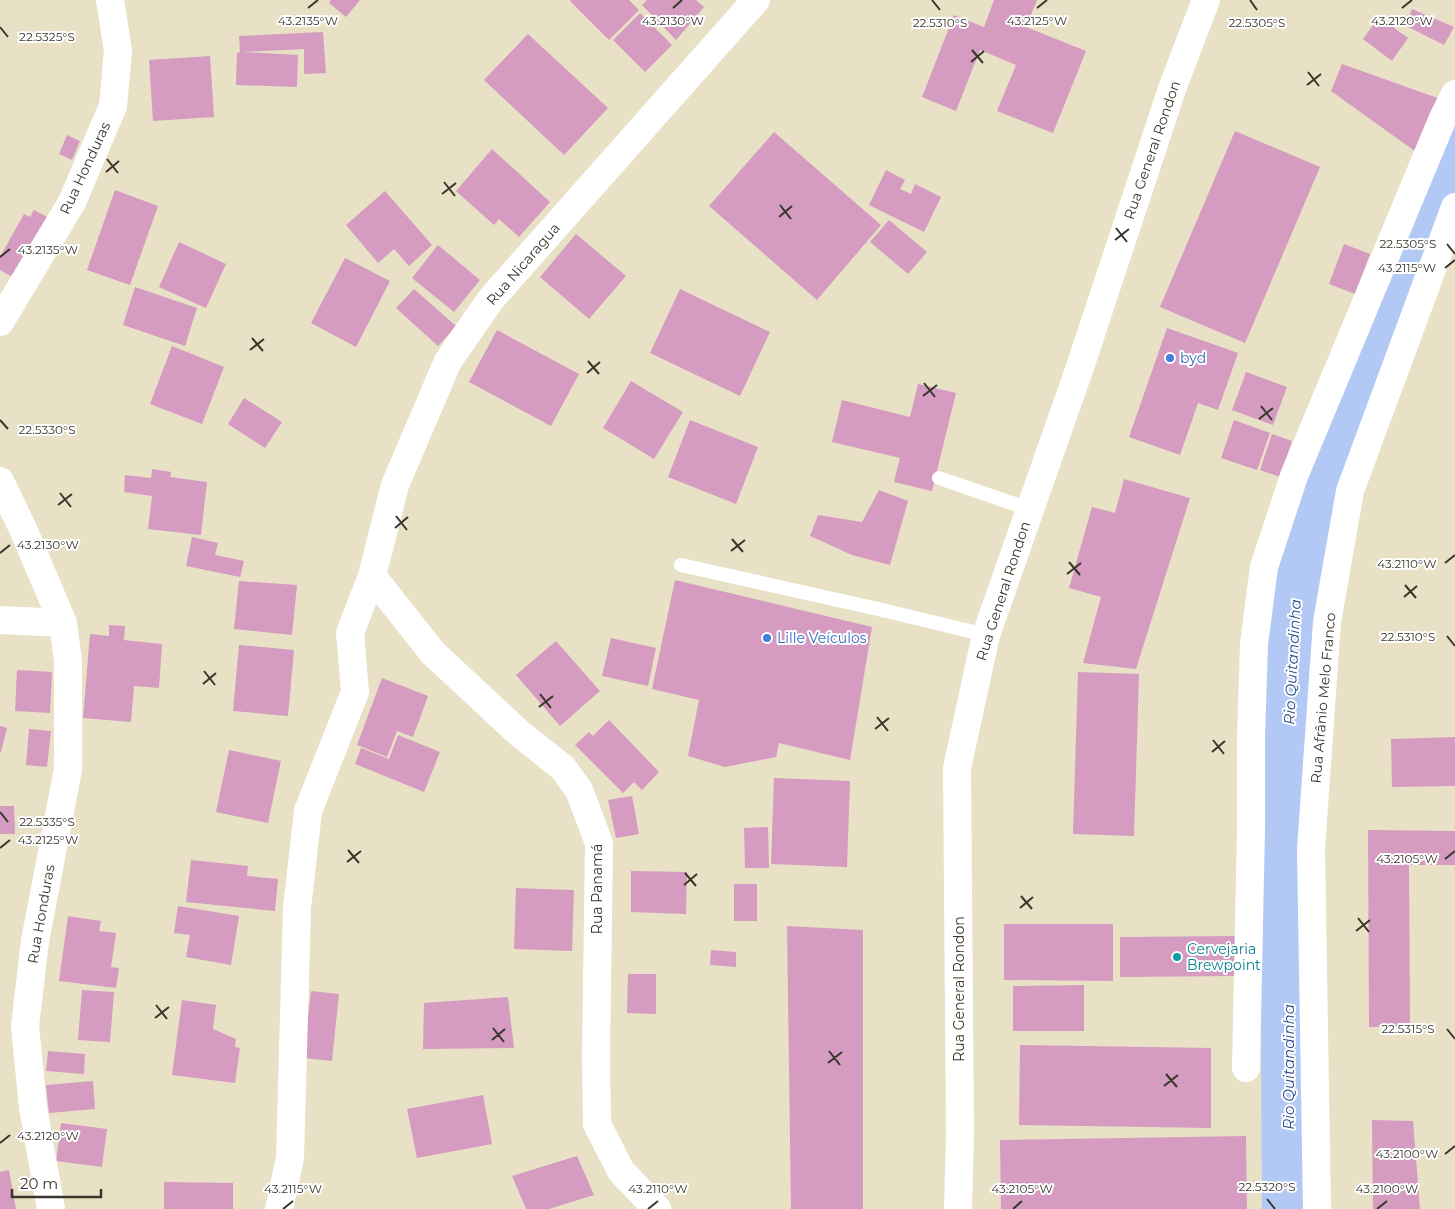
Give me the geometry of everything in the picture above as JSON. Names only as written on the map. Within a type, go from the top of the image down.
[{"type":"street","name":"Rua Honduras","points":[[0,322],[72,202],[113,106],[118,50],[110,0]]},
{"type":"street","name":"Rua Nicaragua","points":[[372,576],[395,485],[448,361],[492,299],[756,0]]},
{"type":"street","name":"Rua General Rondon","points":[[958,1209],[960,1133],[958,768],[986,635],[1079,370],[1173,86],[1206,0]]},
{"type":"street","points":[[1246,1068],[1251,828],[1250,738],[1254,644],[1264,567],[1294,476],[1443,118],[1455,94]]},
{"type":"street","name":"Rua Afrânio Melo Franco","points":[[1317,1209],[1311,848],[1327,622],[1350,491],[1455,207]]},
{"type":"street","name":"Rua Honduras","points":[[0,482],[23,529],[63,623],[68,662],[68,769],[35,941],[26,1026],[33,1108],[51,1209]]},
{"type":"street","points":[[279,1209],[290,1158],[297,908],[308,811],[355,692],[350,633],[372,576]]},
{"type":"street","name":"Rua Panamá","points":[[372,576],[433,653],[518,733],[563,768],[580,790],[599,842],[597,1124],[621,1171],[657,1209]]},
{"type":"street","points":[[0,620],[63,623]]},
{"type":"lane","points":[[939,478],[1030,508]]},
{"type":"lane","points":[[681,565],[986,635]]},
{"type":"building","points":[[331,0],[360,0],[346,17],[329,3]]},
{"type":"building","points":[[571,0],[629,0],[639,10],[609,40]]},
{"type":"building","points":[[647,0],[696,0],[704,7],[676,40],[642,5]]},
{"type":"building","points":[[994,0],[1037,0],[1026,27],[1086,51],[1053,133],[997,111],[1016,65],[980,50],[956,111],[922,97],[954,15],[984,27]]},
{"type":"building","points":[[1412,9],[1454,27],[1444,45],[1406,26]]},
{"type":"building","points":[[640,13],[672,45],[645,72],[613,40]]},
{"type":"building","points":[[1379,17],[1408,38],[1392,61],[1363,39]]},
{"type":"building","points":[[323,32],[326,73],[304,74],[304,49],[243,52],[298,55],[297,87],[236,85],[237,53],[240,52],[239,36]]},
{"type":"building","points":[[528,34],[608,108],[564,155],[484,80]]},
{"type":"building","points":[[210,56],[214,117],[153,121],[149,60]]},
{"type":"building","points":[[1342,64],[1443,100],[1419,154],[1331,91]]},
{"type":"building","points":[[1235,131],[1320,167],[1245,343],[1160,307]]},
{"type":"building","points":[[774,132],[881,225],[817,300],[709,206]]},
{"type":"building","points":[[67,135],[80,141],[72,160],[59,154]]},
{"type":"building","points":[[492,149],[550,202],[519,237],[499,219],[494,225],[456,191]]},
{"type":"building","points":[[886,170],[905,180],[900,189],[911,194],[915,184],[941,197],[924,232],[869,205]]},
{"type":"building","points":[[115,190],[158,206],[130,285],[87,270]]},
{"type":"building","points":[[385,191],[432,245],[409,266],[394,249],[378,263],[346,225]]},
{"type":"building","points":[[34,210],[49,218],[16,279],[0,270],[0,257],[24,214],[30,217]]},
{"type":"building","points":[[889,220],[927,252],[908,274],[870,242]]},
{"type":"building","points":[[576,234],[626,276],[589,319],[540,277]]},
{"type":"building","points":[[179,242],[226,264],[206,308],[159,287]]},
{"type":"building","points":[[1344,244],[1370,254],[1355,294],[1329,284]]},
{"type":"building","points":[[438,245],[480,280],[454,312],[412,278]]},
{"type":"building","points":[[345,258],[390,281],[356,347],[311,323]]},
{"type":"building","points":[[135,287],[197,308],[185,346],[123,325]]},
{"type":"building","points":[[414,289],[456,326],[438,346],[396,308]]},
{"type":"building","points":[[680,289],[770,332],[740,396],[650,353]]},
{"type":"building","points":[[1167,328],[1238,353],[1218,410],[1198,403],[1180,455],[1129,437]]},
{"type":"building","points":[[497,330],[579,374],[551,426],[469,382]]},
{"type":"building","points":[[172,346],[224,367],[202,424],[150,404]]},
{"type":"building","points":[[1246,372],[1287,387],[1273,425],[1232,410]]},
{"type":"building","points":[[631,381],[683,412],[654,459],[603,428]]},
{"type":"building","points":[[918,384],[956,393],[932,491],[894,482],[900,458],[832,442],[842,400],[910,417]]},
{"type":"building","points":[[244,398],[282,422],[265,448],[228,424]]},
{"type":"building","points":[[690,420],[758,447],[736,504],[668,477]]},
{"type":"building","points":[[1234,420],[1270,433],[1257,470],[1221,458]]},
{"type":"building","points":[[1272,434],[1292,441],[1280,477],[1260,470]]},
{"type":"building","points":[[152,469],[171,472],[170,477],[207,482],[201,535],[148,529],[152,496],[124,492],[125,475],[151,478]]},
{"type":"building","points":[[1124,479],[1190,498],[1136,669],[1083,663],[1101,597],[1069,588],[1092,507],[1115,513]]},
{"type":"building","points":[[879,490],[908,501],[890,565],[852,555],[810,536],[818,515],[862,522]]},
{"type":"building","points":[[192,537],[218,543],[215,555],[244,561],[240,577],[186,566]]},
{"type":"building","points":[[675,580],[872,627],[850,760],[779,743],[776,757],[725,767],[688,756],[699,700],[652,689]]},
{"type":"building","points":[[239,581],[297,585],[292,635],[234,629]]},
{"type":"building","points":[[109,625],[125,626],[124,640],[162,644],[159,688],[134,686],[131,722],[83,718],[90,634],[109,636]]},
{"type":"building","points":[[611,638],[656,648],[648,686],[602,676]]},
{"type":"building","points":[[556,641],[600,691],[560,726],[516,675]]},
{"type":"building","points":[[239,645],[294,650],[288,716],[233,711]]},
{"type":"building","points":[[17,670],[52,672],[50,713],[15,711]]},
{"type":"building","points":[[1078,672],[1139,674],[1134,836],[1073,834]]},
{"type":"building","points":[[382,678],[428,696],[413,737],[397,731],[387,757],[357,745]]},
{"type":"building","points":[[609,720],[659,772],[642,790],[634,782],[623,793],[575,745],[589,732],[593,736]]},
{"type":"building","points":[[0,726],[7,728],[1,752],[0,752]]},
{"type":"building","points":[[29,729],[51,731],[47,767],[26,765]]},
{"type":"building","points":[[398,735],[440,752],[424,792],[355,764],[361,748],[389,759]]},
{"type":"building","points":[[1455,737],[1455,786],[1392,787],[1391,739]]},
{"type":"building","points":[[229,750],[281,761],[268,823],[216,812]]},
{"type":"building","points":[[774,778],[850,781],[847,867],[771,864]]},
{"type":"building","points":[[632,796],[639,834],[616,838],[608,800]]},
{"type":"building","points":[[0,806],[14,806],[15,834],[0,834]]},
{"type":"building","points":[[768,827],[769,868],[745,868],[744,828]]},
{"type":"building","points":[[1368,830],[1455,831],[1455,865],[1409,865],[1410,1027],[1369,1027]]},
{"type":"building","points":[[191,860],[248,866],[247,876],[278,879],[275,911],[186,902]]},
{"type":"building","points":[[631,871],[687,872],[686,914],[631,912]]},
{"type":"building","points":[[734,884],[757,884],[757,921],[734,921]]},
{"type":"building","points":[[516,888],[574,890],[572,951],[514,949]]},
{"type":"building","points":[[178,906],[239,916],[231,965],[186,957],[190,935],[174,933]]},
{"type":"building","points":[[68,916],[101,921],[99,931],[116,933],[111,967],[119,968],[116,988],[59,981]]},
{"type":"building","points":[[1004,924],[1113,924],[1113,981],[1004,980]]},
{"type":"building","points":[[787,926],[863,930],[863,1209],[791,1209]]},
{"type":"building","name":"Cervejaria Brewpoint","points":[[1235,936],[1235,976],[1120,977],[1120,937]]},
{"type":"building","points":[[711,950],[736,952],[736,967],[710,965]]},
{"type":"building","points":[[628,974],[656,974],[656,1014],[627,1013]]},
{"type":"building","points":[[1084,985],[1084,1031],[1013,1031],[1013,986]]},
{"type":"building","points":[[82,990],[114,992],[110,1042],[78,1040]]},
{"type":"building","points":[[311,991],[339,994],[332,1061],[303,1058]]},
{"type":"building","points":[[508,997],[514,1048],[423,1049],[424,1003]]},
{"type":"building","points":[[182,1000],[216,1005],[213,1029],[236,1039],[235,1047],[240,1048],[235,1083],[172,1075]]},
{"type":"building","points":[[1020,1045],[1211,1048],[1211,1128],[1019,1125]]},
{"type":"building","points":[[48,1051],[85,1054],[84,1074],[46,1071]]},
{"type":"building","points":[[93,1081],[95,1109],[49,1113],[46,1085]]},
{"type":"building","points":[[483,1095],[492,1144],[417,1158],[407,1109]]},
{"type":"building","points":[[1372,1120],[1413,1121],[1420,1209],[1373,1209]]},
{"type":"building","points":[[61,1123],[107,1129],[102,1167],[56,1161]]},
{"type":"building","points":[[1246,1136],[1247,1209],[1001,1209],[1000,1140]]},
{"type":"building","points":[[577,1156],[594,1195],[549,1209],[526,1209],[512,1176]]},
{"type":"building","points":[[9,1170],[16,1209],[0,1209],[0,1172]]},
{"type":"building","points":[[164,1182],[233,1183],[233,1209],[164,1209]]},
{"type":"waterway","name":"Rio Quitandinha","points":[[1289,1209],[1286,760],[1297,566],[1434,192],[1455,144]]},
{"type":"place","name":"byd","points":[[1170,358]]},
{"type":"place","name":"Lille Veículos","points":[[767,638]]},
{"type":"place","name":"Cervejaria Brewpoint","points":[[1177,957]]}]
